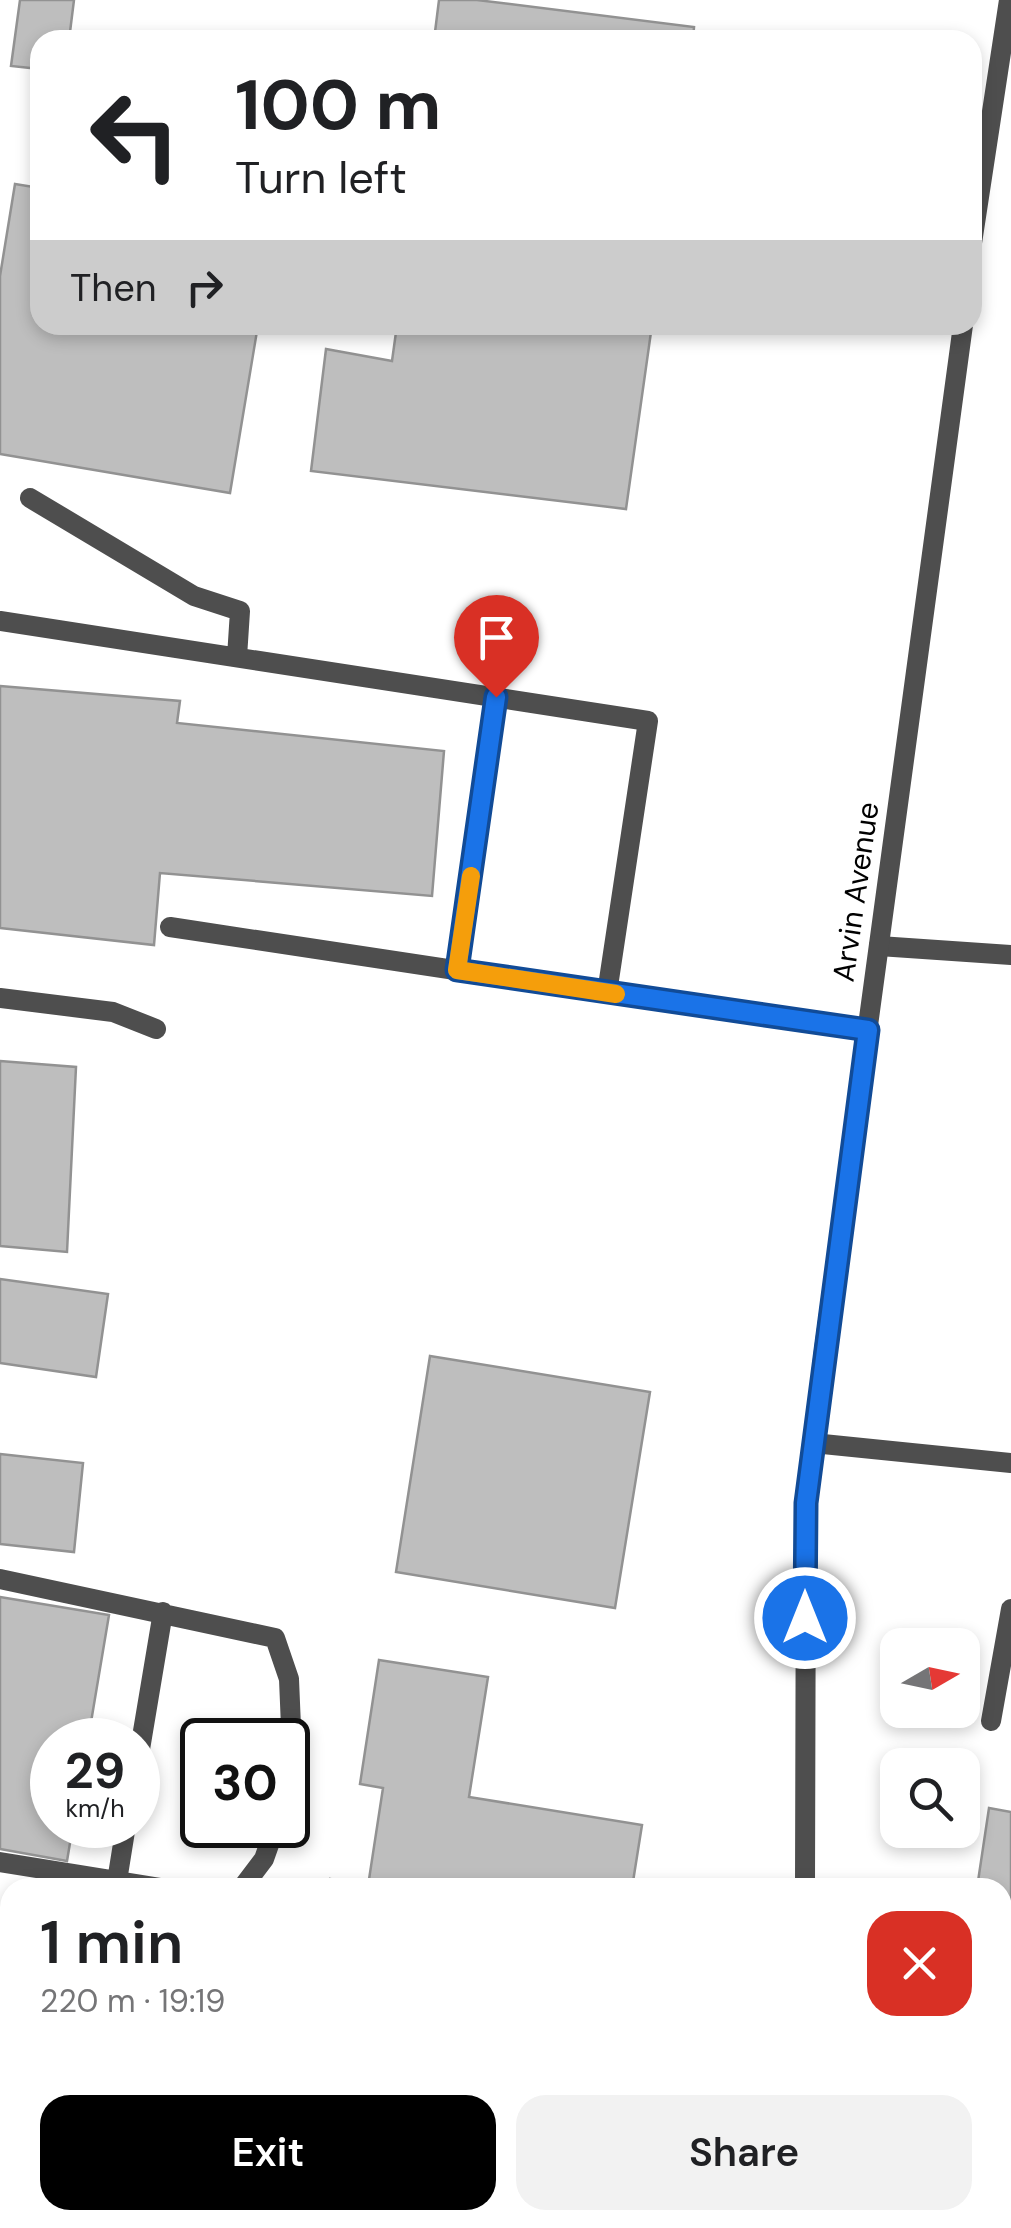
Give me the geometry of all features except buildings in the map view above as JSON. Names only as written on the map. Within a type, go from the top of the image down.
[{"type":"street","points":[[982,177],[1009,0]]},
{"type":"street","name":"Arvin Avenue","points":[[804,1878],[806,1503],[962,335]]},
{"type":"street","points":[[30,498],[194,596],[240,611],[236,658]]},
{"type":"street","points":[[0,621],[648,721],[607,993]]},
{"type":"street","points":[[457,970],[496,697]]},
{"type":"street","points":[[170,927],[868,1030]]},
{"type":"street","points":[[878,946],[1011,955]]},
{"type":"street","points":[[0,998],[113,1012],[156,1029]]},
{"type":"street","points":[[813,1443],[1011,1464]]},
{"type":"street","points":[[0,1578],[275,1638],[289,1679],[291,1718]]},
{"type":"street","points":[[991,1721],[1011,1610]]},
{"type":"street","points":[[145,1718],[163,1612]]},
{"type":"street","points":[[117,1878],[122,1848]]},
{"type":"street","points":[[250,1878],[268,1848]]},
{"type":"street","points":[[0,1862],[99,1878]]},
{"type":"slow traffic","points":[[471,876],[457,970],[616,994]]},
{"type":"route","points":[[496,697],[457,970],[868,1030],[806,1503],[805,1618]]}]
